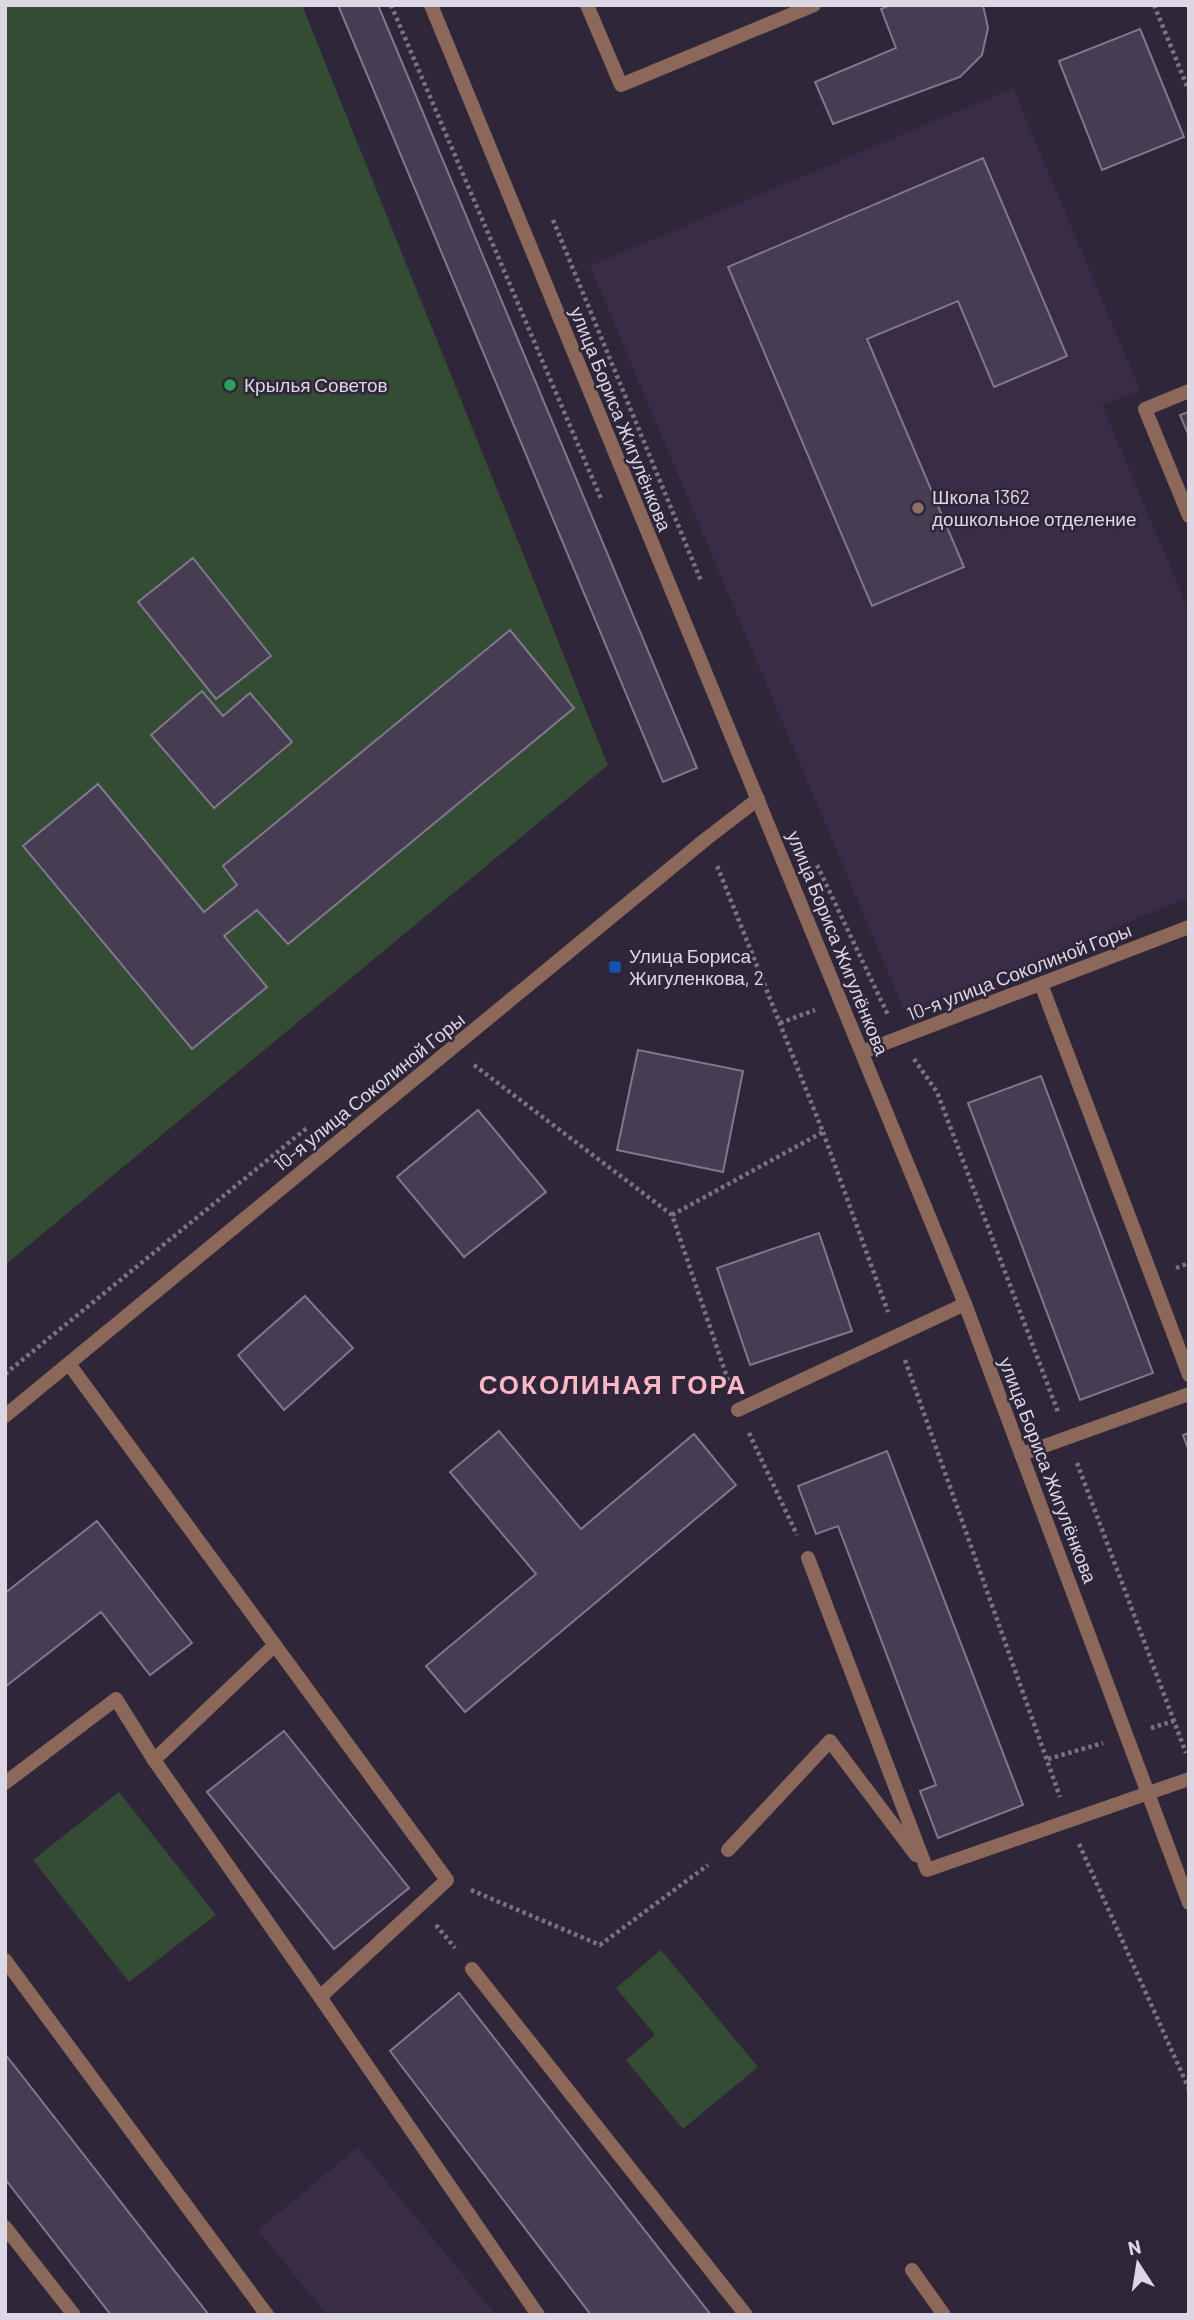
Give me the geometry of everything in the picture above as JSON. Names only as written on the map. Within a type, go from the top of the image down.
[{"type":"street","name":"улица Бориса Жигулёнкова","points":[[431,5],[965,1304],[1189,1903]]},
{"type":"street","points":[[587,5],[621,85],[814,5]]},
{"type":"street","points":[[1189,391],[1145,409],[1189,516]]},
{"type":"street","name":"10-я улица Соколиной Горы","points":[[5,1416],[758,799]]},
{"type":"street","name":"10-я улица Соколиной Горы","points":[[862,1052],[1189,928]]},
{"type":"street","points":[[1041,984],[1189,1375]]},
{"type":"street","points":[[738,1410],[965,1304]]},
{"type":"street","points":[[69,1364],[447,1880],[320,1997]]},
{"type":"street","points":[[1021,1454],[1189,1394]]},
{"type":"street","points":[[808,1558],[927,1870]]},
{"type":"street","points":[[154,1760],[275,1645]]},
{"type":"street","points":[[5,1783],[116,1699],[154,1760],[538,2315]]},
{"type":"street","points":[[728,1850],[830,1741],[927,1870]]},
{"type":"street","points":[[927,1870],[1189,1779]]},
{"type":"street","points":[[5,1959],[267,2315]]},
{"type":"street","points":[[472,1969],[746,2315]]},
{"type":"street","points":[[5,2227],[74,2315]]},
{"type":"street","points":[[912,2270],[944,2315]]},
{"type":"path","points":[[391,5],[604,506]]},
{"type":"path","points":[[1154,5],[1189,91]]},
{"type":"path","points":[[551,217],[704,588]]},
{"type":"path","points":[[706,839],[823,1132],[1069,1822],[1189,2089]]},
{"type":"path","points":[[814,858],[900,1038],[937,1092],[1189,1760]]},
{"type":"path","points":[[451,1049],[672,1215],[738,1410],[808,1558]]},
{"type":"path","points":[[5,1374],[318,1119]]},
{"type":"path","points":[[672,1215],[823,1132]]},
{"type":"path","points":[[447,1880],[600,1945],[728,1850]]},
{"type":"path","points":[[420,1906],[472,1969]]},
{"type":"shaded area","name":"Школа 1362 дошкольное отделение","points":[[1013,88],[1140,390],[1102,405],[1189,611],[1189,897],[906,1015],[590,266]]},
{"type":"shaded area","points":[[358,2147],[496,2315],[327,2315],[258,2230]]},
{"type":"green space","name":"Крылья Советов","points":[[5,5],[302,5],[608,765],[5,1265]]},
{"type":"green space","points":[[119,1792],[216,1915],[129,1982],[33,1860]]},
{"type":"green space","points":[[661,1950],[758,2067],[683,2129],[626,2060],[655,2035],[616,1988]]},
{"type":"building","points":[[338,5],[378,5],[697,768],[663,782]]},
{"type":"building","points":[[890,5],[983,5],[988,28],[982,55],[960,77],[833,124],[815,82],[896,48],[881,9]]},
{"type":"building","points":[[1140,29],[1184,137],[1102,170],[1059,61]]},
{"type":"building","points":[[983,158],[1067,356],[994,387],[958,301],[867,339],[964,567],[872,606],[728,267]]},
{"type":"building","points":[[1189,412],[1189,436],[1180,415]]},
{"type":"building","points":[[193,558],[271,656],[216,699],[138,602]]},
{"type":"building","points":[[510,630],[574,708],[288,944],[257,910],[224,936],[267,987],[192,1049],[23,846],[98,784],[204,912],[237,885],[223,866]]},
{"type":"building","points":[[202,691],[223,716],[250,693],[292,742],[214,808],[151,735]]},
{"type":"building","points":[[638,1050],[743,1071],[723,1172],[617,1150]]},
{"type":"building","points":[[1041,1076],[1153,1373],[1080,1400],[968,1103]]},
{"type":"building","points":[[478,1110],[546,1192],[464,1257],[397,1177]]},
{"type":"building","points":[[819,1233],[852,1331],[750,1365],[717,1268]]},
{"type":"building","points":[[305,1296],[353,1348],[284,1410],[238,1355]]},
{"type":"building","points":[[499,1431],[581,1529],[694,1434],[736,1485],[465,1712],[426,1666],[536,1574],[450,1472]]},
{"type":"building","points":[[1189,1433],[1189,1451],[1183,1435]]},
{"type":"building","points":[[887,1451],[1023,1805],[938,1838],[920,1791],[936,1785],[838,1526],[816,1534],[798,1486]]},
{"type":"building","points":[[97,1521],[192,1643],[150,1675],[101,1612],[5,1687],[5,1593]]},
{"type":"building","points":[[284,1731],[409,1888],[334,1949],[207,1792]]},
{"type":"building","points":[[459,1993],[711,2315],[591,2315],[390,2051]]},
{"type":"building","points":[[5,2054],[209,2315],[111,2315],[5,2179]]},
{"type":"place","name":"Крылья Советов","points":[[230,385]]},
{"type":"place","name":"Школа 1362 дошкольное отделение","points":[[918,508]]},
{"type":"place","name":"Улица Бориса Жигуленкова, 2","points":[[615,967]]},
{"type":"district","name":"СОКОЛИНАЯ ГОРА","points":[[613,1385]]}]
